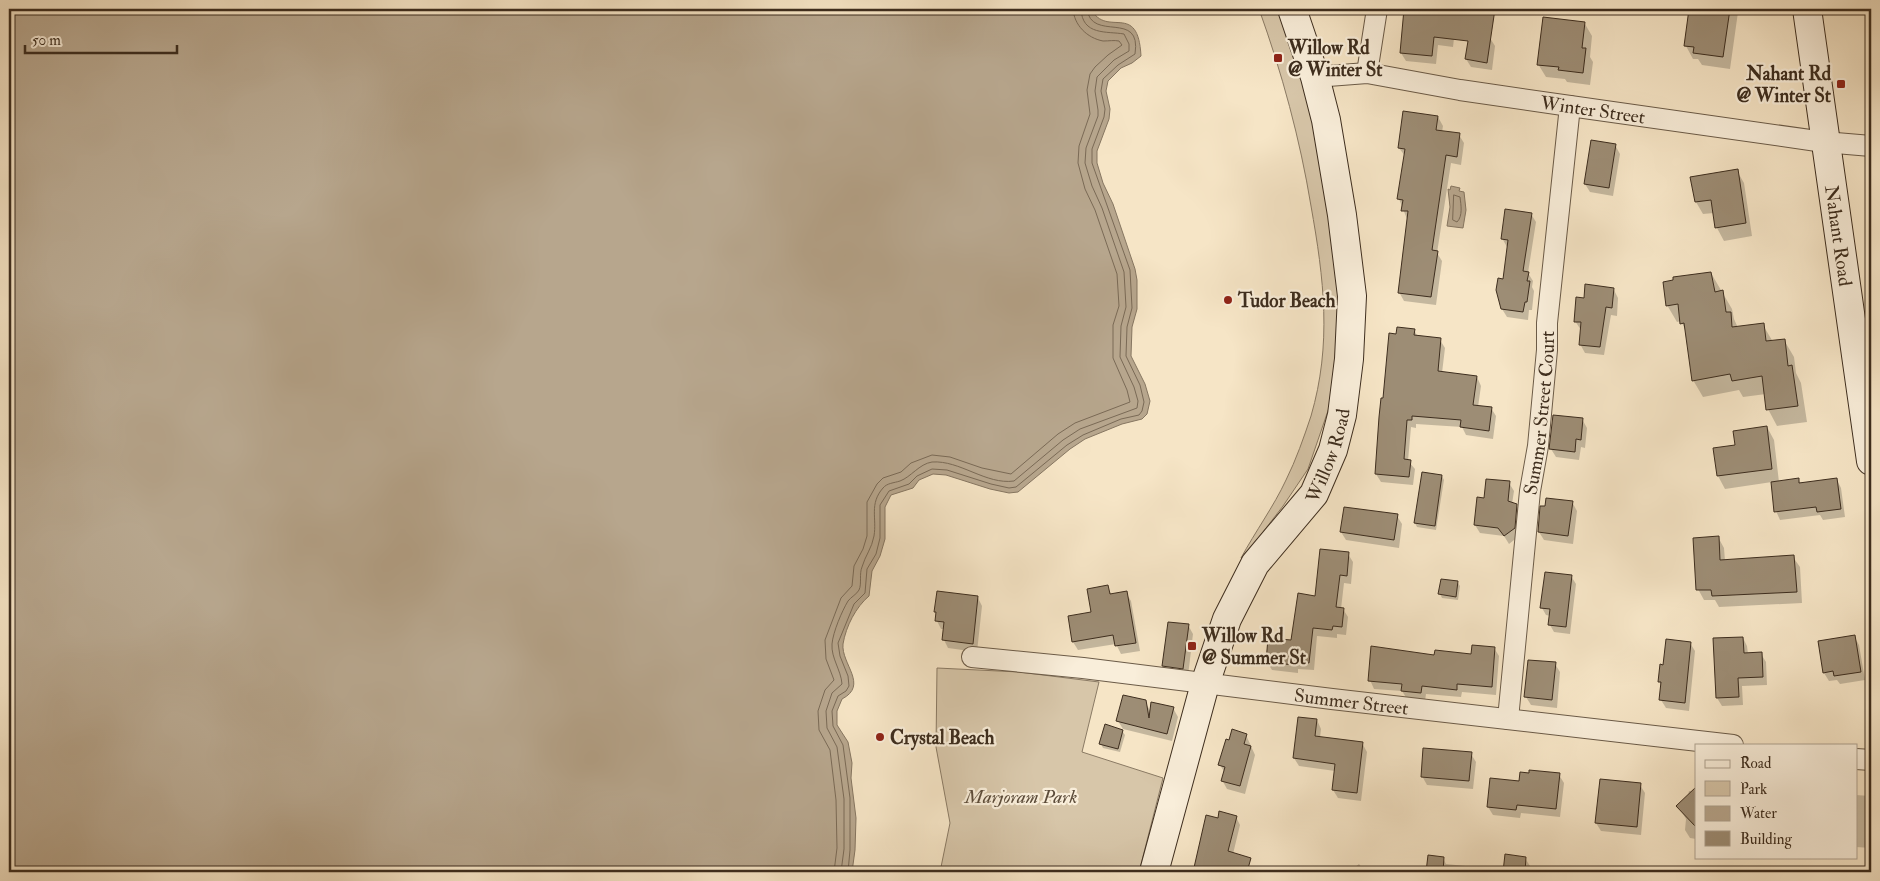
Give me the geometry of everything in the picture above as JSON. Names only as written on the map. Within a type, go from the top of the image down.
[{"type":"main road","name":"Willow Road","points":[[1154,872],[1205,684],[1227,619],[1255,564],[1314,494],[1333,450],[1342,415],[1349,359],[1352,296],[1342,215],[1326,120],[1315,77],[1292,9]]},
{"type":"main road","name":"Nahant Road","points":[[1807,9],[1824,142],[1871,461]]},
{"type":"street","points":[[1368,73],[1376,9]]},
{"type":"street","name":"Winter Street","points":[[1315,77],[1368,73],[1460,90],[1570,106],[1824,142],[1871,146]]},
{"type":"street","name":"Summer Street Court","points":[[1508,719],[1529,501],[1538,446],[1547,350],[1547,323],[1570,106]]},
{"type":"street","name":"Summer Street","points":[[972,657],[1083,668],[1205,684],[1724,744]]},
{"type":"street","points":[[1858,759],[1871,760]]},
{"type":"green space","points":[[1259,9],[1280,9],[1295,51],[1316,134],[1339,270],[1338,340],[1331,402],[1308,469],[1283,506],[1241,558],[1281,490],[1300,448],[1318,389],[1324,337],[1322,286],[1316,233],[1307,181],[1290,106]]},
{"type":"green space","name":"Marjoram Park","points":[[937,668],[1019,672],[1099,682],[1082,752],[1163,778],[1139,872],[940,872],[950,823],[936,747]]},
{"type":"water","points":[[9,9],[1091,9],[1098,17],[1105,21],[1128,24],[1134,29],[1139,39],[1141,56],[1121,68],[1108,81],[1106,91],[1110,109],[1109,119],[1097,151],[1097,163],[1135,269],[1137,309],[1132,327],[1131,356],[1145,384],[1150,401],[1147,414],[1142,419],[1122,424],[1085,439],[1018,492],[1009,493],[990,489],[946,475],[933,474],[919,480],[913,488],[891,495],[885,507],[885,539],[880,556],[872,571],[869,596],[852,617],[846,630],[843,644],[843,652],[854,681],[850,693],[842,699],[837,711],[837,725],[848,742],[852,763],[851,778],[856,818],[852,872],[9,872]]},
{"type":"water","points":[[1451,186],[1460,188],[1459,191],[1464,192],[1466,210],[1463,228],[1447,226],[1450,207],[1448,189],[1450,190]]},
{"type":"building","points":[[1404,9],[1442,12],[1442,9],[1495,9],[1487,63],[1465,59],[1468,41],[1434,37],[1432,56],[1400,53]]},
{"type":"building","points":[[1689,9],[1730,9],[1723,57],[1693,53],[1694,47],[1684,46]]},
{"type":"building","points":[[1543,17],[1585,22],[1582,48],[1586,48],[1583,73],[1558,70],[1559,67],[1537,65]]},
{"type":"building","points":[[1403,111],[1438,116],[1436,130],[1460,133],[1457,157],[1446,155],[1432,250],[1438,251],[1431,297],[1398,293],[1408,211],[1401,211],[1403,200],[1397,199],[1405,149],[1398,148]]},
{"type":"building","points":[[1591,140],[1616,144],[1609,188],[1584,184]]},
{"type":"building","points":[[1738,169],[1746,223],[1715,228],[1711,200],[1695,202],[1690,177]]},
{"type":"building","points":[[1505,209],[1532,213],[1523,271],[1529,272],[1527,281],[1530,281],[1527,302],[1525,302],[1523,312],[1501,309],[1496,290],[1498,278],[1503,279],[1508,240],[1501,239]]},
{"type":"building","points":[[1711,272],[1715,292],[1723,290],[1726,312],[1731,312],[1732,327],[1764,323],[1766,341],[1785,339],[1788,366],[1792,365],[1798,406],[1766,410],[1762,376],[1732,381],[1730,374],[1692,381],[1684,323],[1680,324],[1678,304],[1666,306],[1663,282],[1673,280],[1673,277]]},
{"type":"building","points":[[1585,284],[1614,288],[1612,308],[1606,307],[1600,347],[1579,345],[1581,322],[1574,322],[1576,297],[1584,298]]},
{"type":"building","points":[[1397,327],[1415,329],[1414,335],[1441,338],[1438,371],[1477,376],[1473,405],[1492,407],[1489,431],[1460,427],[1461,420],[1412,416],[1412,420],[1407,420],[1404,459],[1411,460],[1409,477],[1375,474],[1379,417],[1381,398],[1383,398],[1389,333],[1396,334]]},
{"type":"building","points":[[1553,415],[1583,418],[1581,440],[1576,439],[1575,452],[1549,449]]},
{"type":"building","points":[[1767,426],[1772,469],[1717,476],[1713,448],[1735,445],[1733,431]]},
{"type":"building","points":[[1422,472],[1442,475],[1435,526],[1414,523]]},
{"type":"building","points":[[1799,478],[1799,483],[1837,478],[1841,509],[1817,512],[1816,507],[1774,512],[1771,482]]},
{"type":"building","points":[[1486,479],[1510,481],[1508,501],[1517,504],[1515,528],[1504,536],[1498,528],[1474,525],[1477,497],[1484,498]]},
{"type":"building","points":[[1546,498],[1573,501],[1568,536],[1538,532],[1540,506],[1545,506]]},
{"type":"building","points":[[1344,507],[1398,514],[1394,540],[1340,532]]},
{"type":"building","points":[[1719,536],[1720,560],[1794,555],[1797,592],[1712,596],[1711,590],[1696,590],[1693,538]]},
{"type":"building","points":[[1320,549],[1349,552],[1347,576],[1340,575],[1336,607],[1344,608],[1342,627],[1333,626],[1332,630],[1313,628],[1309,663],[1294,661],[1294,665],[1266,662],[1268,638],[1291,640],[1298,593],[1315,596]]},
{"type":"building","points":[[1545,572],[1572,575],[1566,627],[1548,625],[1550,609],[1540,608]]},
{"type":"building","points":[[1441,579],[1458,581],[1456,597],[1438,594]]},
{"type":"building","points":[[1108,585],[1110,594],[1127,591],[1136,643],[1115,646],[1113,635],[1072,642],[1068,616],[1091,612],[1087,589]]},
{"type":"building","points":[[937,591],[978,596],[973,644],[942,640],[944,622],[935,621],[936,612],[934,612]]},
{"type":"building","points":[[1168,622],[1189,624],[1183,669],[1162,666]]},
{"type":"building","points":[[1855,635],[1861,672],[1834,676],[1833,671],[1823,673],[1818,641]]},
{"type":"building","points":[[1743,637],[1744,653],[1762,652],[1763,677],[1738,678],[1739,697],[1716,698],[1713,638]]},
{"type":"building","points":[[1666,639],[1691,642],[1685,703],[1659,700],[1660,664],[1663,665]]},
{"type":"building","points":[[1472,645],[1495,647],[1492,687],[1457,684],[1457,690],[1422,686],[1421,693],[1401,691],[1402,684],[1368,681],[1371,646],[1434,655],[1435,650],[1471,654]]},
{"type":"building","points":[[1528,660],[1556,662],[1552,700],[1524,697]]},
{"type":"building","points":[[1123,695],[1146,700],[1149,718],[1151,702],[1174,707],[1167,734],[1116,721]]},
{"type":"building","points":[[1298,717],[1317,719],[1315,736],[1363,742],[1357,793],[1332,790],[1335,764],[1293,758]]},
{"type":"building","points":[[1105,724],[1123,730],[1118,749],[1099,744]]},
{"type":"building","points":[[1232,729],[1247,734],[1244,744],[1251,746],[1240,786],[1221,781],[1225,767],[1218,765],[1226,739],[1229,740]]},
{"type":"building","points":[[1423,748],[1472,752],[1469,781],[1421,777]]},
{"type":"building","points":[[1529,770],[1560,773],[1556,809],[1517,805],[1516,810],[1487,807],[1490,778],[1519,781],[1520,772],[1529,773]]},
{"type":"building","points":[[1600,779],[1641,783],[1637,827],[1595,823]]},
{"type":"building","points":[[1695,788],[1695,826],[1676,806]]},
{"type":"building","points":[[1219,811],[1237,816],[1228,851],[1251,858],[1247,872],[1193,872],[1206,815],[1218,818]]},
{"type":"building","points":[[1505,854],[1526,857],[1525,872],[1503,872]]},
{"type":"building","points":[[1428,855],[1444,857],[1443,872],[1426,872]]},
{"type":"place","name":"Willow Rd @ Winter St","points":[[1278,58]]},
{"type":"place","name":"Nahant Rd @ Winter St","points":[[1841,84]]},
{"type":"place","name":"Tudor Beach","points":[[1228,300]]},
{"type":"place","name":"Willow Rd @ Summer St","points":[[1192,646]]},
{"type":"place","name":"Crystal Beach","points":[[880,737]]}]
